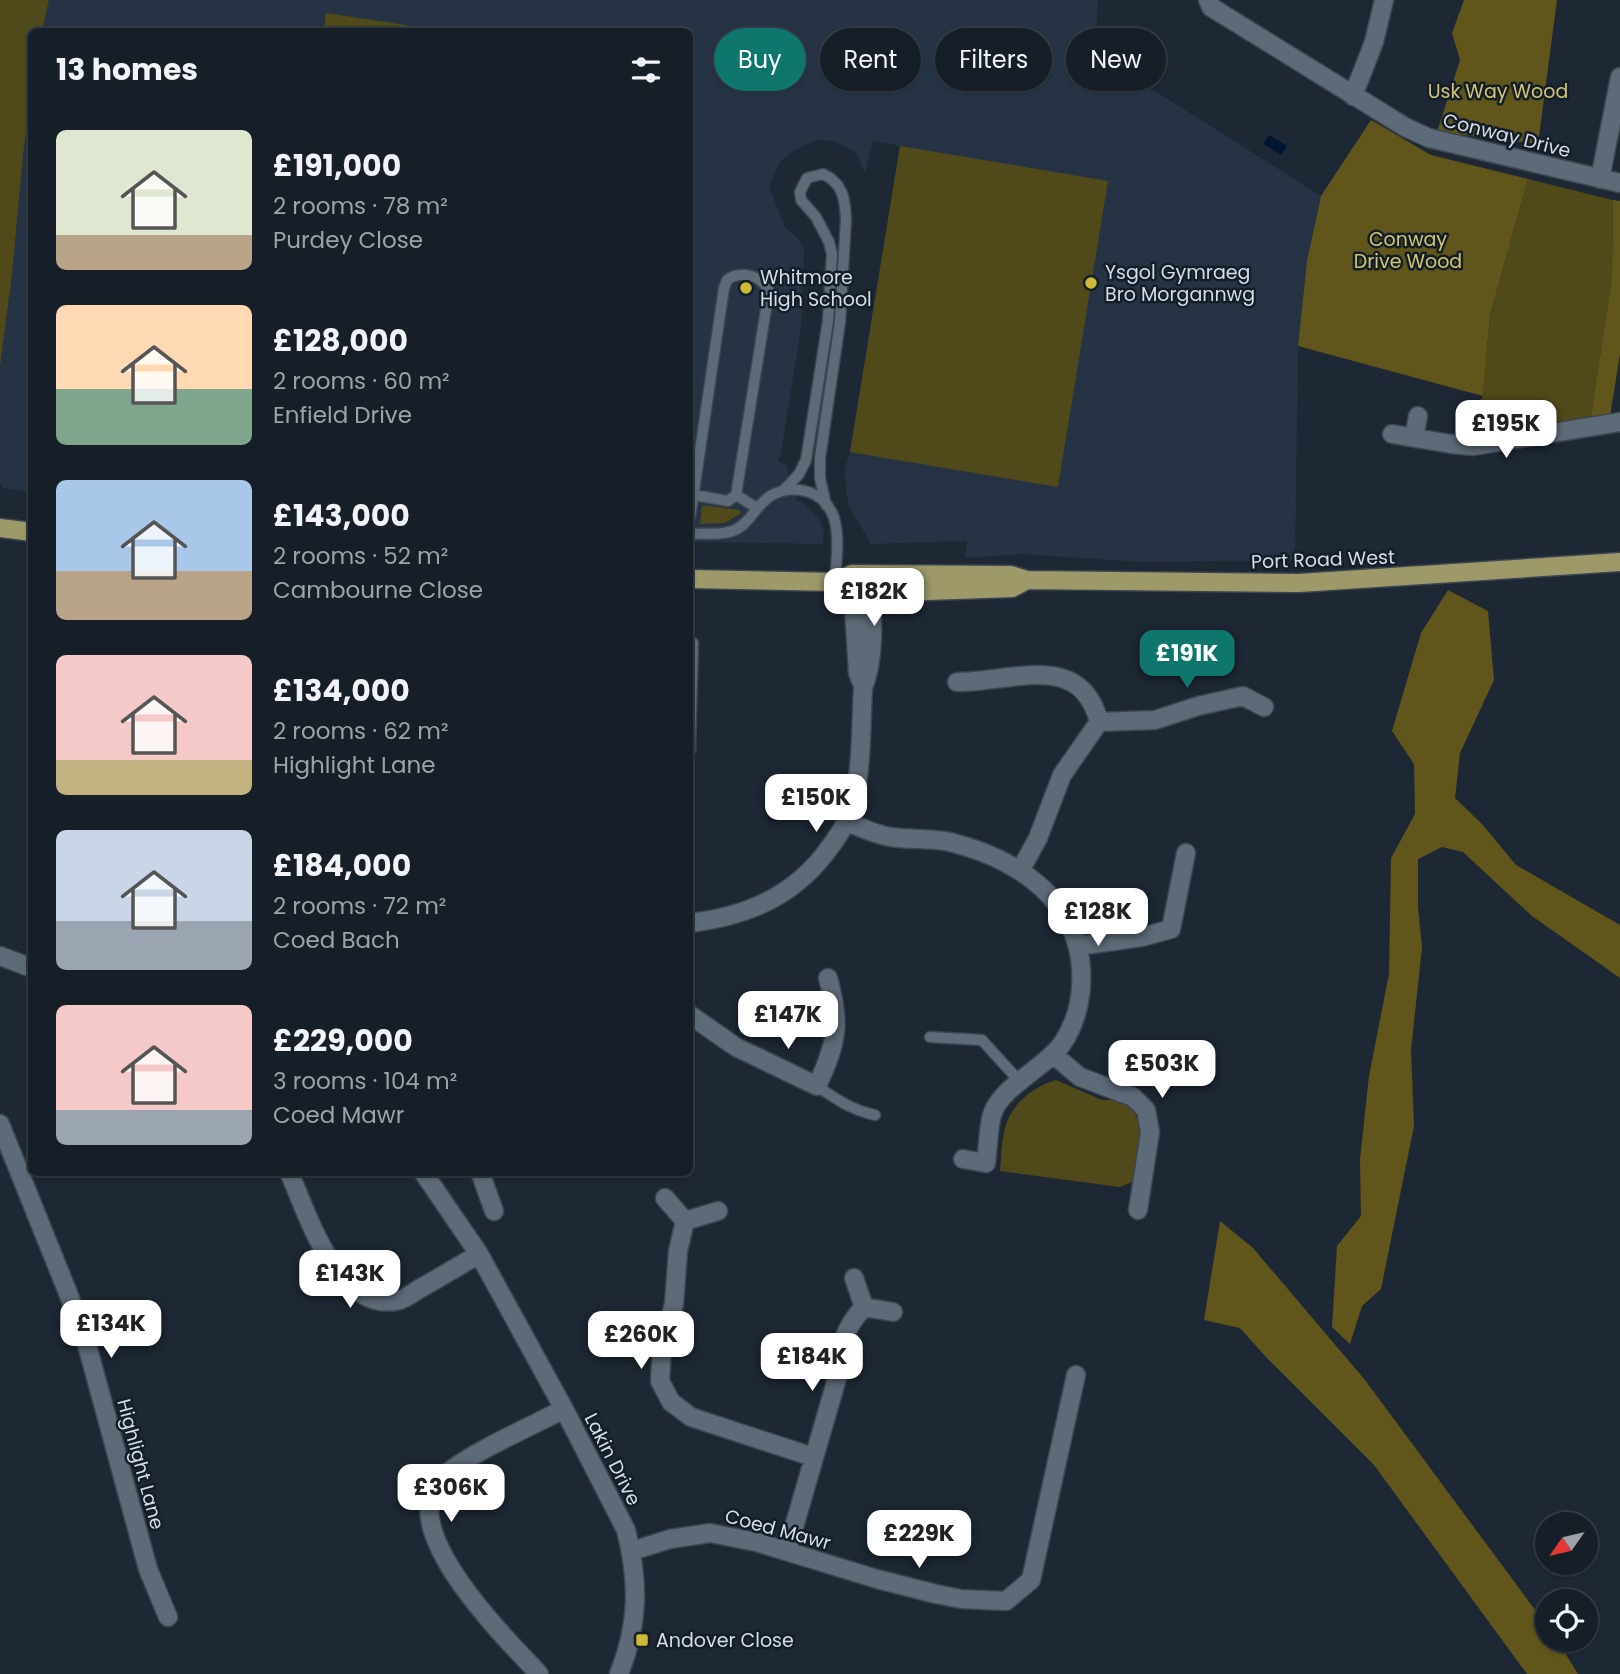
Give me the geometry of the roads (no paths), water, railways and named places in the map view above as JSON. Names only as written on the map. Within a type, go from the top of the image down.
[{"type":"main road","points":[[0,528],[28,532]]},
{"type":"main road","name":"Port Road West","points":[[693,579],[835,582],[861,574],[1011,575],[1027,580],[1298,583],[1620,562]]},
{"type":"main road","name":"Port Road West","points":[[835,582],[862,592],[1012,588],[1027,580]]},
{"type":"street","name":"Conway Drive","points":[[1208,0],[1211,7],[1353,96],[1429,138],[1620,183]]},
{"type":"street","points":[[1353,96],[1374,42],[1384,0]]},
{"type":"street","points":[[1600,179],[1620,77]]},
{"type":"street","points":[[1414,438],[1418,416]]},
{"type":"street","points":[[1392,433],[1473,446],[1620,422]]},
{"type":"street","points":[[693,922],[737,915],[783,893],[808,874],[825,855],[846,822],[857,780],[863,688],[868,675],[872,628],[862,592],[861,574]]},
{"type":"street","points":[[957,682],[976,682],[1035,673],[1063,677],[1083,690],[1095,705],[1100,722]]},
{"type":"street","points":[[1100,722],[1154,720],[1243,696],[1265,707]]},
{"type":"street","points":[[1020,871],[1038,838],[1062,775],[1100,722]]},
{"type":"street","points":[[846,822],[890,837],[946,842],[985,852],[1041,886],[1062,908],[1078,946],[1081,967],[1079,1006],[1070,1033],[1054,1055],[1020,1082],[992,1113],[986,1163],[963,1159]]},
{"type":"street","points":[[1078,946],[1142,937],[1171,929],[1186,853]]},
{"type":"street","points":[[0,956],[28,966]]},
{"type":"street","points":[[693,1017],[736,1047],[817,1086],[832,1053],[837,1025],[828,978]]},
{"type":"street","points":[[1054,1055],[1080,1077],[1133,1097],[1146,1110],[1150,1132],[1138,1210]]},
{"type":"street","name":"Highlight Lane","points":[[0,1124],[87,1345],[148,1569],[169,1617]]},
{"type":"street","points":[[291,1176],[335,1267],[356,1292],[366,1297],[375,1300],[400,1300],[479,1254]]},
{"type":"street","name":"Lakin Drive","points":[[427,1176],[479,1254],[564,1409],[626,1531],[632,1551],[636,1595],[631,1645],[619,1674]]},
{"type":"street","points":[[481,1176],[494,1211]]},
{"type":"street","points":[[665,1198],[685,1221]]},
{"type":"street","points":[[685,1221],[718,1211]]},
{"type":"street","points":[[685,1221],[678,1251],[674,1304],[663,1348],[660,1381],[671,1402],[691,1418],[813,1457]]},
{"type":"street","points":[[854,1278],[864,1307]]},
{"type":"street","points":[[787,1551],[838,1375],[840,1349],[850,1322],[864,1307]]},
{"type":"street","points":[[864,1307],[893,1312]]},
{"type":"street","name":"Coed Mawr","points":[[632,1551],[670,1539],[710,1534],[756,1542],[877,1579],[961,1600],[1006,1601],[1031,1580],[1076,1375]]},
{"type":"street","points":[[537,1673],[482,1613],[457,1580],[436,1540],[430,1520],[430,1502],[439,1481],[463,1463],[564,1409]]},
{"type":"lane","points":[[783,491],[799,474],[806,460],[828,321],[832,254],[829,242],[816,217],[802,200],[800,191],[807,178],[823,174],[838,184],[845,204],[846,219],[840,322],[820,458],[820,478],[826,505]]},
{"type":"lane","points":[[693,501],[724,288],[727,280],[739,274],[758,278],[768,289],[736,495],[729,501],[694,495]]},
{"type":"lane","points":[[693,534],[730,532],[747,522],[765,499],[783,491],[798,489],[809,492],[817,495],[834,517],[835,582]]},
{"type":"lane","points":[[736,495],[757,508]]},
{"type":"lane","points":[[693,670],[694,643]]},
{"type":"lane","points":[[930,1037],[982,1040],[1020,1082]]},
{"type":"lane","points":[[817,1086],[843,1105],[875,1115]]},
{"type":"water","points":[[1269,135],[1287,146],[1281,155],[1263,144]]},
{"type":"place","name":"Ysgol Gymraeg Bro Morgannwg","points":[[1091,283]]},
{"type":"place","name":"Whitmore High School","points":[[746,288]]},
{"type":"place","name":"Andover Close","points":[[642,1640]]},
{"type":"park label","name":"Usk Way Wood","points":[[1498,91]]},
{"type":"park label","name":"Conway Drive Wood","points":[[1408,250]]}]
